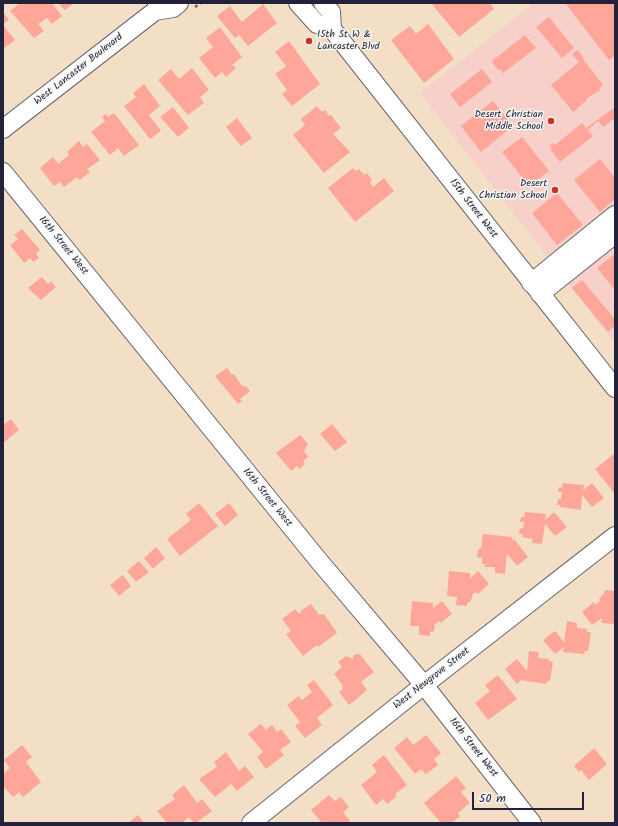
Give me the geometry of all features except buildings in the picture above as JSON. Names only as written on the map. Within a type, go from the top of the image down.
[{"type":"street","name":"15th Street West","points":[[298,3],[317,24],[332,30],[535,289],[615,388]]},
{"type":"street","points":[[323,3],[331,12],[332,30]]},
{"type":"street","name":"West Lancaster Boulevard","points":[[3,129],[157,7],[173,8],[186,6]]},
{"type":"street","name":"16th Street West","points":[[3,172],[319,561],[424,685],[532,823]]},
{"type":"street","points":[[535,289],[615,216]]},
{"type":"street","points":[[535,289],[615,234]]},
{"type":"street","name":"West Newgrove Street","points":[[260,820],[424,685],[615,536]]},
{"type":"path","points":[[186,6],[201,3]]},
{"type":"shaded area","name":"Desert Christian School","points":[[534,3],[615,3],[615,344],[420,93]]},
{"type":"place","name":"15th St W & Lancaster Blvd","points":[[309,41]]},
{"type":"place","name":"Desert Christian Middle School","points":[[551,121]]},
{"type":"place","name":"Desert Christian School","points":[[555,190]]}]
